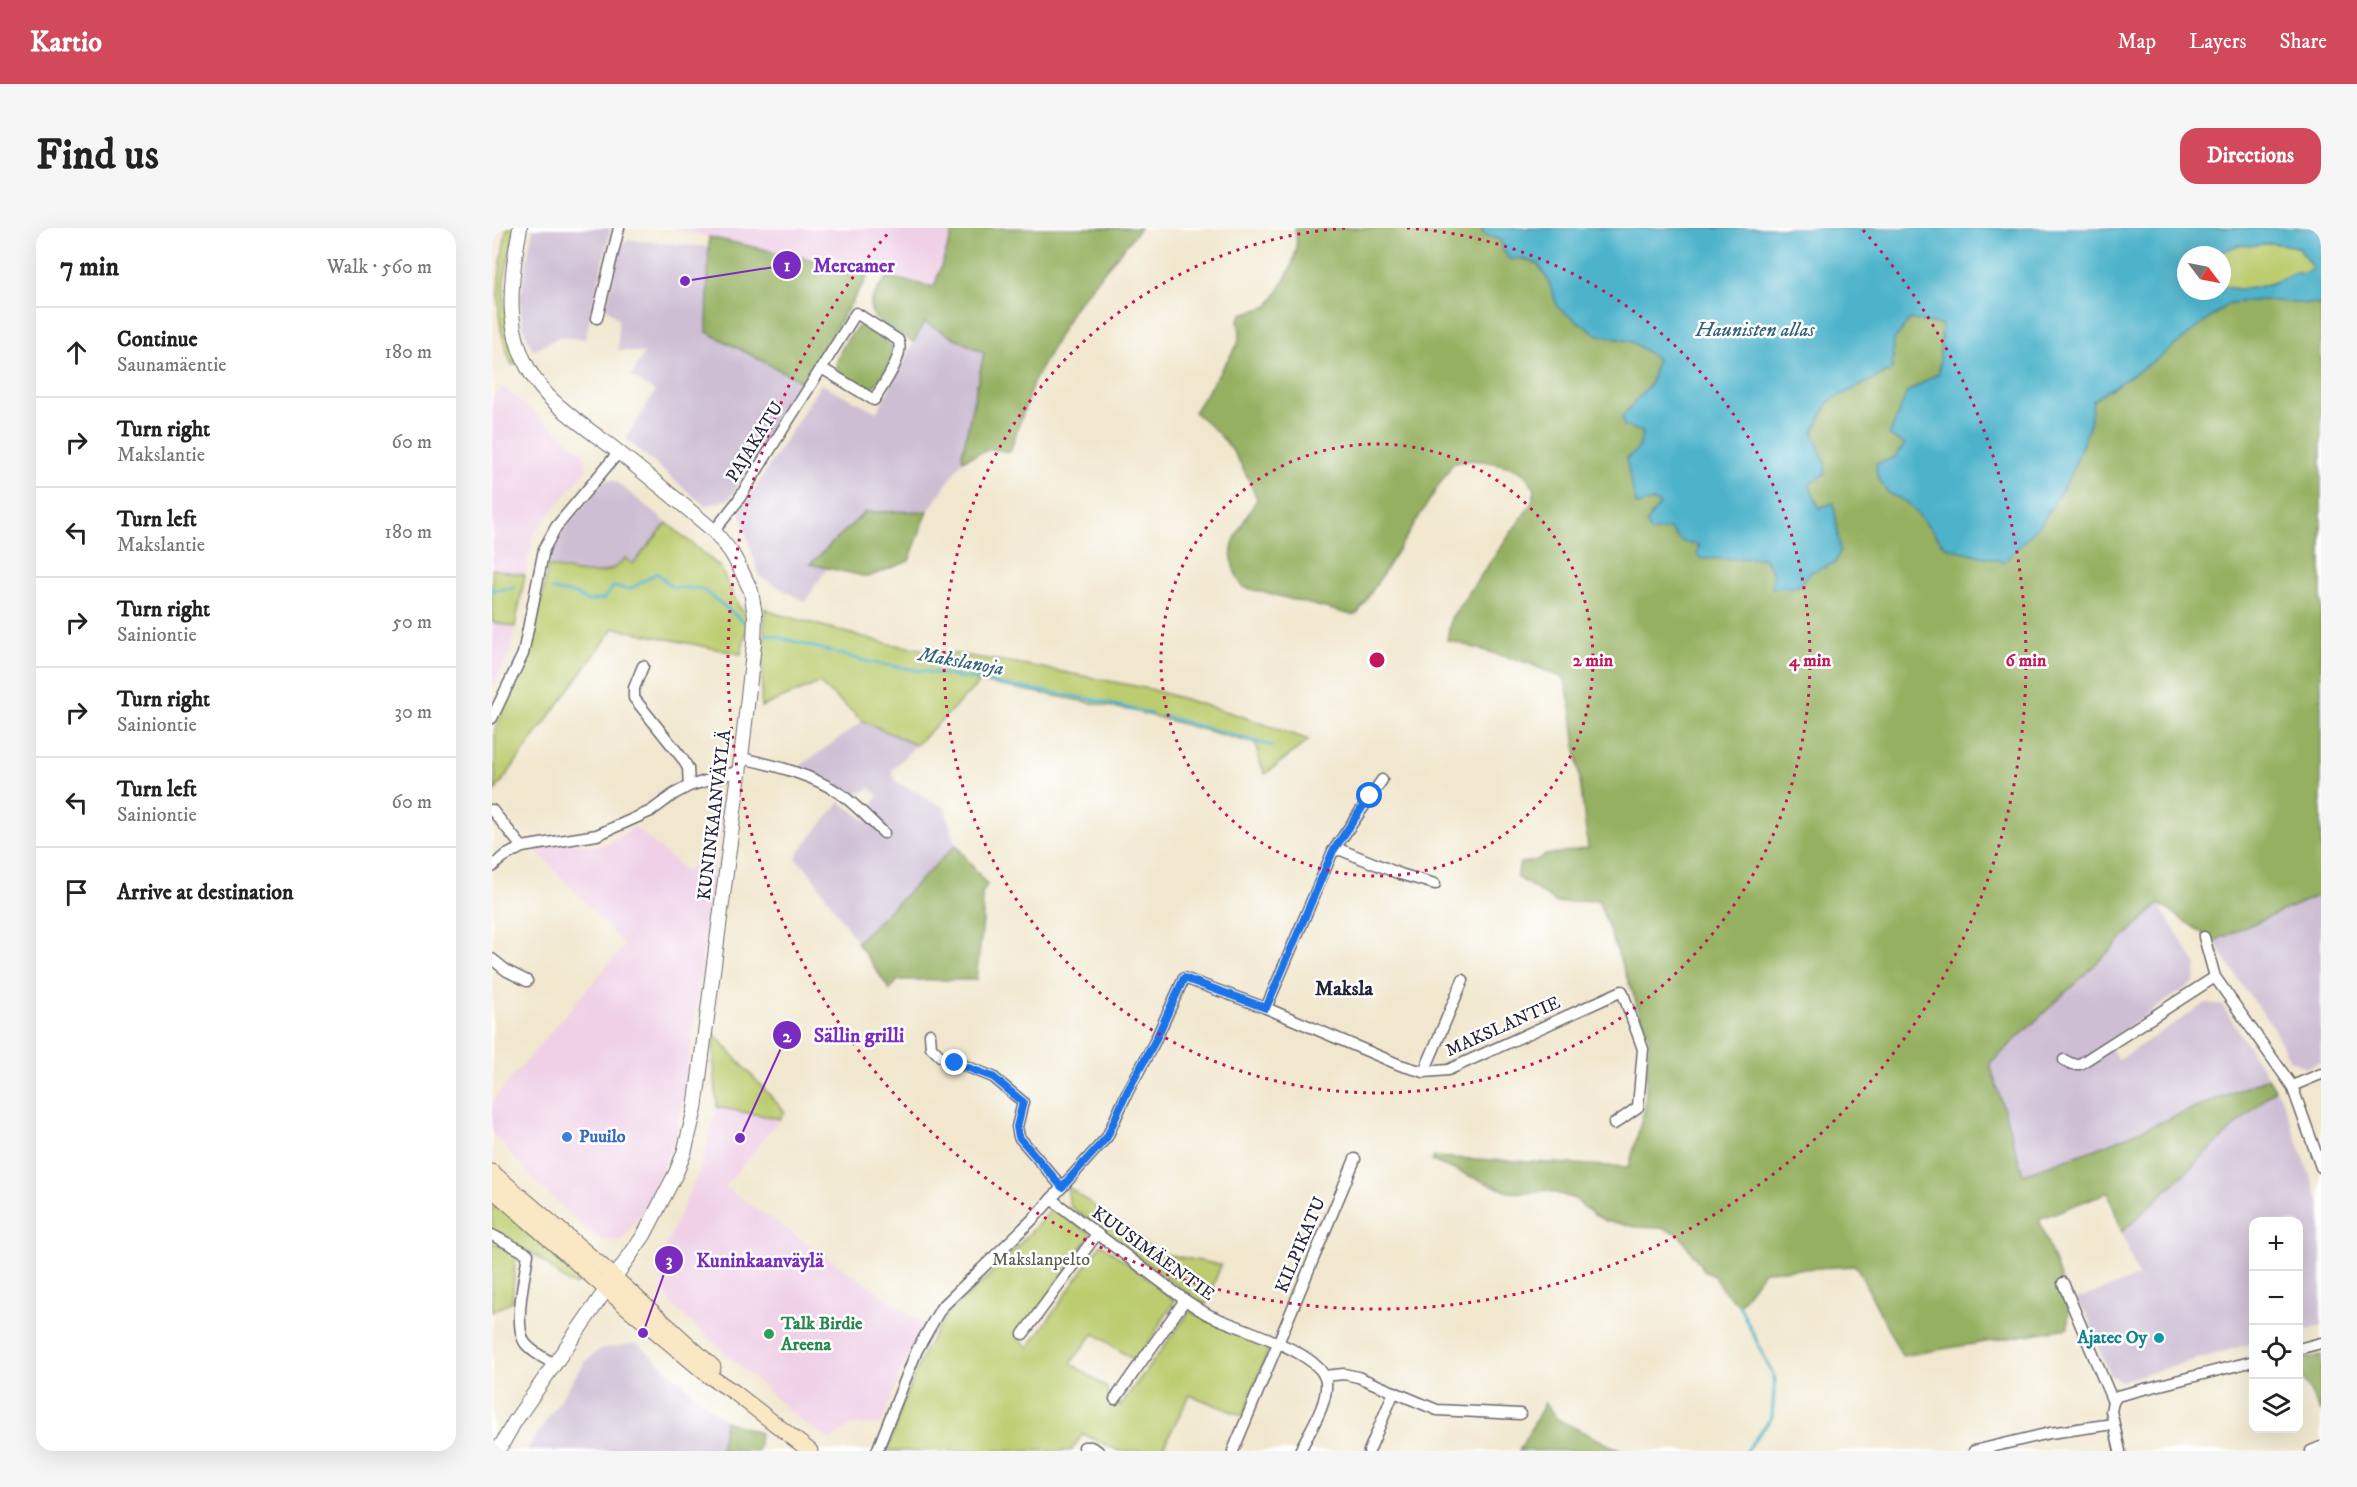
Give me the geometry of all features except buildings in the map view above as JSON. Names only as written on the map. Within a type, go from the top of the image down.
[{"type":"main road","points":[[492,1172],[709,1376],[734,1392],[810,1451]]},
{"type":"main road","points":[[492,1189],[612,1284]]},
{"type":"street","name":"KUNINKAANVÄYLÄ","points":[[498,1451],[515,1421],[640,1243],[670,1188],[684,1153],[695,1109],[740,765],[756,615],[751,591],[741,570],[731,552],[714,531],[549,396],[524,362],[514,331],[510,298],[511,278],[520,228]]},
{"type":"street","points":[[597,318],[619,228]]},
{"type":"street","name":"PAJAKATU","points":[[714,531],[737,502],[856,314],[898,340],[901,345],[900,354],[874,400],[823,369]]},
{"type":"street","points":[[492,718],[524,654],[544,549],[556,527],[618,453]]},
{"type":"street","points":[[643,666],[634,688],[634,698],[682,758],[688,768],[689,786]]},
{"type":"street","points":[[492,867],[503,857],[522,847],[597,835],[651,811],[689,786],[740,765],[761,763],[825,785],[855,805],[884,832]]},
{"type":"street","points":[[1266,1008],[1333,851],[1382,780]]},
{"type":"street","points":[[492,810],[522,847]]},
{"type":"street","points":[[1333,851],[1341,850],[1400,874],[1435,884]]},
{"type":"street","points":[[2204,937],[2215,977],[2292,1086],[2321,1167]]},
{"type":"street","points":[[492,958],[507,971],[527,981]]},
{"type":"street","points":[[2064,1060],[2072,1064],[2080,1064],[2215,977]]},
{"type":"street","name":"MAKSLANTIE","points":[[877,1451],[917,1350],[941,1308],[1051,1199],[1107,1137],[1184,978],[1266,1008],[1400,1065],[1424,1072],[1448,1070],[1622,991],[1643,1049],[1638,1107],[1614,1124]]},
{"type":"street","points":[[1424,1072],[1463,980]]},
{"type":"street","points":[[930,1034],[931,1047],[940,1056],[993,1077],[1023,1102],[1017,1127],[1019,1137],[1062,1187]]},
{"type":"street","points":[[2292,1086],[2321,1074]]},
{"type":"street","name":"KILPIKATU","points":[[1233,1451],[1355,1159]]},
{"type":"street","name":"KUUSIMÄENTIE","points":[[1051,1199],[1208,1315],[1311,1360],[1324,1376]]},
{"type":"street","points":[[1023,1334],[1097,1234]]},
{"type":"street","points":[[492,1235],[528,1254],[521,1305],[521,1335],[531,1349],[556,1365]]},
{"type":"street","points":[[2062,1283],[2113,1402]]},
{"type":"street","points":[[1115,1399],[1185,1300]]},
{"type":"street","points":[[2303,1348],[2321,1343]]},
{"type":"street","points":[[2120,1451],[2111,1411],[2117,1396],[2249,1362]]},
{"type":"street","points":[[1300,1451],[1322,1404],[1326,1383],[1324,1376],[1344,1374],[1358,1377],[1437,1410],[1520,1414]]},
{"type":"street","points":[[1370,1451],[1394,1392]]},
{"type":"street","points":[[1974,1451],[2050,1433],[2113,1424]]},
{"type":"street","points":[[1084,1447],[1098,1451]]},
{"type":"street","points":[[2311,1451],[2321,1447]]},
{"type":"shaded area","points":[[533,228],[611,228],[585,339],[559,337],[533,351],[523,327],[520,299]]},
{"type":"shaded area","points":[[669,228],[954,228],[934,287]]},
{"type":"shaded area","points":[[629,240],[709,247],[707,332],[802,382],[729,499],[705,506],[626,439],[655,392],[631,376],[644,353],[618,350],[618,318],[606,308],[620,246]]},
{"type":"shaded area","points":[[924,322],[984,353],[962,455],[963,460],[928,511],[865,512],[810,563],[827,568],[805,602],[759,576],[740,512],[821,384],[877,412]]},
{"type":"shaded area","points":[[503,387],[583,453],[587,469],[533,534],[525,575],[492,569],[492,398]]},
{"type":"shaded area","points":[[605,480],[614,480],[667,523],[633,564],[595,575],[548,566],[552,544]]},
{"type":"shaded area","points":[[492,622],[515,627],[509,655],[492,687]]},
{"type":"shaded area","points":[[863,721],[916,745],[892,770],[895,781],[945,808],[956,845],[857,942],[806,867],[796,859],[798,853],[840,802],[865,820],[878,796],[870,787],[852,795],[830,779],[795,770]]},
{"type":"shaded area","points":[[635,827],[687,872],[718,835],[684,1099],[674,1138],[661,1172],[645,1207],[621,1242],[598,1239],[541,1187],[492,1133],[492,1101],[625,945],[536,850],[560,842],[596,846],[607,844]]},
{"type":"shaded area","points":[[2321,894],[2321,1061],[2306,1068],[2290,1060],[2270,1022],[2245,990],[2214,941]]},
{"type":"shaded area","points":[[2159,904],[2197,966],[2194,982],[2107,1042],[2118,1060],[2206,1003],[2222,1005],[2282,1099],[2321,1205],[2321,1326],[2303,1330],[2303,1217],[2249,1217],[2249,1344],[2121,1381],[2109,1374],[2087,1314],[2075,1300],[2138,1277],[2093,1150],[2023,1174],[1990,1064]]},
{"type":"shaded area","points":[[717,1107],[780,1119],[725,1187],[923,1323],[881,1424],[852,1425],[831,1440],[801,1421],[671,1304],[656,1268],[701,1167]]},
{"type":"shaded area","points":[[637,1343],[725,1421],[720,1451],[526,1451],[585,1362],[600,1349]]},
{"type":"green space","points":[[507,228],[515,228],[504,280],[504,301],[510,341],[517,363],[512,365],[501,331],[498,297]]},
{"type":"green space","points":[[954,228],[1140,228],[1074,308],[1033,383],[1010,452],[990,449],[963,460],[962,455],[984,353],[924,322],[914,342],[885,326],[873,315],[871,309],[874,295],[887,277],[934,287]]},
{"type":"green space","points":[[1295,228],[1482,228],[1483,234],[1502,241],[1521,258],[1538,264],[1548,280],[1558,308],[1596,334],[1632,342],[1657,359],[1651,383],[1622,417],[1624,426],[1643,432],[1638,449],[1636,504],[1654,501],[1660,504],[1646,523],[1670,529],[1681,541],[1764,558],[1773,573],[1811,572],[1835,563],[1834,503],[1819,508],[1809,484],[1824,474],[1826,464],[1813,434],[1829,401],[1892,370],[1894,340],[1910,319],[1942,324],[1939,373],[1907,392],[1905,444],[1895,458],[1877,465],[1887,492],[1908,503],[1946,547],[2057,498],[2071,475],[2090,424],[2093,400],[2159,358],[2229,303],[2263,300],[2321,305],[2321,894],[2214,941],[2159,904],[1990,1064],[2023,1174],[2093,1150],[2268,1078],[2275,1089],[2122,1232],[2108,1192],[2039,1219],[2069,1302],[2068,1328],[1902,1356],[1856,1266],[1764,1271],[1739,1305],[1722,1289],[1715,1277],[1704,1270],[1678,1233],[1660,1228],[1637,1227],[1606,1221],[1594,1215],[1575,1199],[1547,1190],[1530,1193],[1509,1192],[1432,1161],[1434,1157],[1629,1167],[1645,1107],[1649,1037],[1598,900],[1557,903],[1517,877],[1520,863],[1534,861],[1546,855],[1588,848],[1572,714],[1565,679],[1528,663],[1447,640],[1451,618],[1532,503],[1535,490],[1524,474],[1490,462],[1470,460],[1453,463],[1358,613],[1352,615],[1243,587],[1236,574],[1232,563],[1234,542],[1257,499],[1232,450],[1194,412],[1238,344],[1240,332],[1238,320],[1242,314],[1269,306],[1286,278],[1296,249]]},
{"type":"green space","points":[[709,237],[870,273],[802,382],[707,332]]},
{"type":"green space","points":[[2272,243],[2298,247],[2313,269],[2303,274],[2295,272],[2260,287],[2231,288],[2231,248]]},
{"type":"green space","points":[[858,327],[868,328],[893,347],[892,359],[887,370],[871,388],[851,381],[836,367],[844,346]]},
{"type":"green space","points":[[928,511],[909,561],[868,577],[810,564],[865,512]]},
{"type":"green space","points":[[667,523],[720,567],[739,607],[750,616],[741,654],[614,628],[495,791],[495,729],[530,656],[548,566],[599,573],[617,566],[625,558],[633,564]]},
{"type":"green space","points":[[492,569],[525,575],[515,627],[492,622]]},
{"type":"green space","points":[[765,608],[774,613],[889,644],[1022,664],[1150,689],[1238,715],[1309,740],[1265,774],[1256,744],[1134,711],[980,682],[916,745],[863,721],[819,683],[761,707]]},
{"type":"green space","points":[[956,845],[987,885],[982,893],[983,921],[976,980],[898,980],[890,990],[857,942]]},
{"type":"green space","points":[[712,1032],[785,1112],[780,1119],[717,1107]]},
{"type":"green space","points":[[1067,1186],[1159,1253],[1221,1265],[1205,1307],[1070,1206]]},
{"type":"green space","points":[[492,1195],[580,1273],[581,1277],[575,1285],[567,1282],[537,1256],[492,1232]]},
{"type":"green space","name":"Makslanpelto","points":[[1053,1208],[1091,1234],[1018,1339],[1029,1347],[1101,1244],[1175,1301],[1136,1362],[1094,1333],[1071,1363],[1107,1388],[1109,1400],[1120,1406],[1190,1311],[1270,1346],[1243,1416],[1190,1395],[1161,1451],[1119,1451],[1083,1434],[1071,1451],[888,1451],[900,1411],[925,1349],[947,1315],[1001,1264]]},
{"type":"green space","points":[[492,1242],[516,1253],[512,1301],[492,1312]]},
{"type":"green space","points":[[2321,1355],[2321,1412],[2303,1378],[2303,1359]]},
{"type":"green space","points":[[1545,1403],[1557,1419],[1621,1451],[1519,1451]]},
{"type":"green space","points":[[725,1421],[760,1433],[758,1451],[720,1451]]},
{"type":"water","name":"Haunisten allas","points":[[1482,228],[2321,228],[2321,305],[2263,300],[2229,303],[2159,358],[2093,400],[2090,424],[2071,475],[2040,525],[2004,562],[1946,547],[1908,503],[1887,492],[1877,476],[1876,464],[1895,457],[1905,444],[1889,436],[1907,392],[1939,373],[1942,325],[1910,319],[1894,340],[1892,370],[1829,401],[1813,433],[1826,464],[1825,474],[1809,484],[1819,508],[1834,503],[1840,551],[1835,563],[1811,572],[1797,587],[1772,588],[1773,573],[1764,558],[1701,559],[1697,554],[1699,545],[1681,541],[1670,529],[1650,532],[1646,523],[1660,504],[1654,501],[1636,505],[1626,459],[1638,449],[1643,432],[1624,426],[1622,417],[1651,383],[1657,359],[1632,342],[1596,334],[1558,308],[1548,280],[1538,264],[1521,258],[1510,260],[1502,249],[1502,241],[1483,234]],"holes":[[[2272,243],[2298,247],[2313,269],[2303,274],[2295,272],[2260,287],[2231,288],[2231,300],[2177,300],[2177,246],[2231,246],[2231,248],[2239,245]]]},
{"type":"waterway","name":"Makslanoja","points":[[552,590],[576,594],[586,601],[604,599],[613,587],[630,589],[657,573],[672,587],[702,589],[747,624]]},
{"type":"waterway","name":"Makslanoja","points":[[492,590],[514,588]]},
{"type":"waterway","name":"Makslanoja","points":[[767,634],[869,662],[1095,700],[1151,714]]},
{"type":"waterway","name":"Makslanoja","points":[[1162,716],[1272,746]]},
{"type":"waterway","points":[[1739,1305],[1775,1379],[1772,1417],[1746,1451]]},
{"type":"place","name":"Mercamer","points":[[685,281]]},
{"type":"place","name":"Puuilo","points":[[567,1137]]},
{"type":"place","name":"Sällin grilli","points":[[740,1138]]},
{"type":"place","name":"Kuninkaanväylä","points":[[643,1333]]},
{"type":"place","name":"Talk Birdie Areena","points":[[769,1334]]},
{"type":"place","name":"Ajatec Oy","points":[[2159,1338]]},
{"type":"district","name":"Maksla","points":[[1344,989]]},
{"type":"route","points":[[955,1063],[993,1077],[1023,1102],[1017,1127],[1019,1137],[1062,1187],[1107,1137],[1184,978],[1266,1008],[1333,851],[1370,796]]}]
